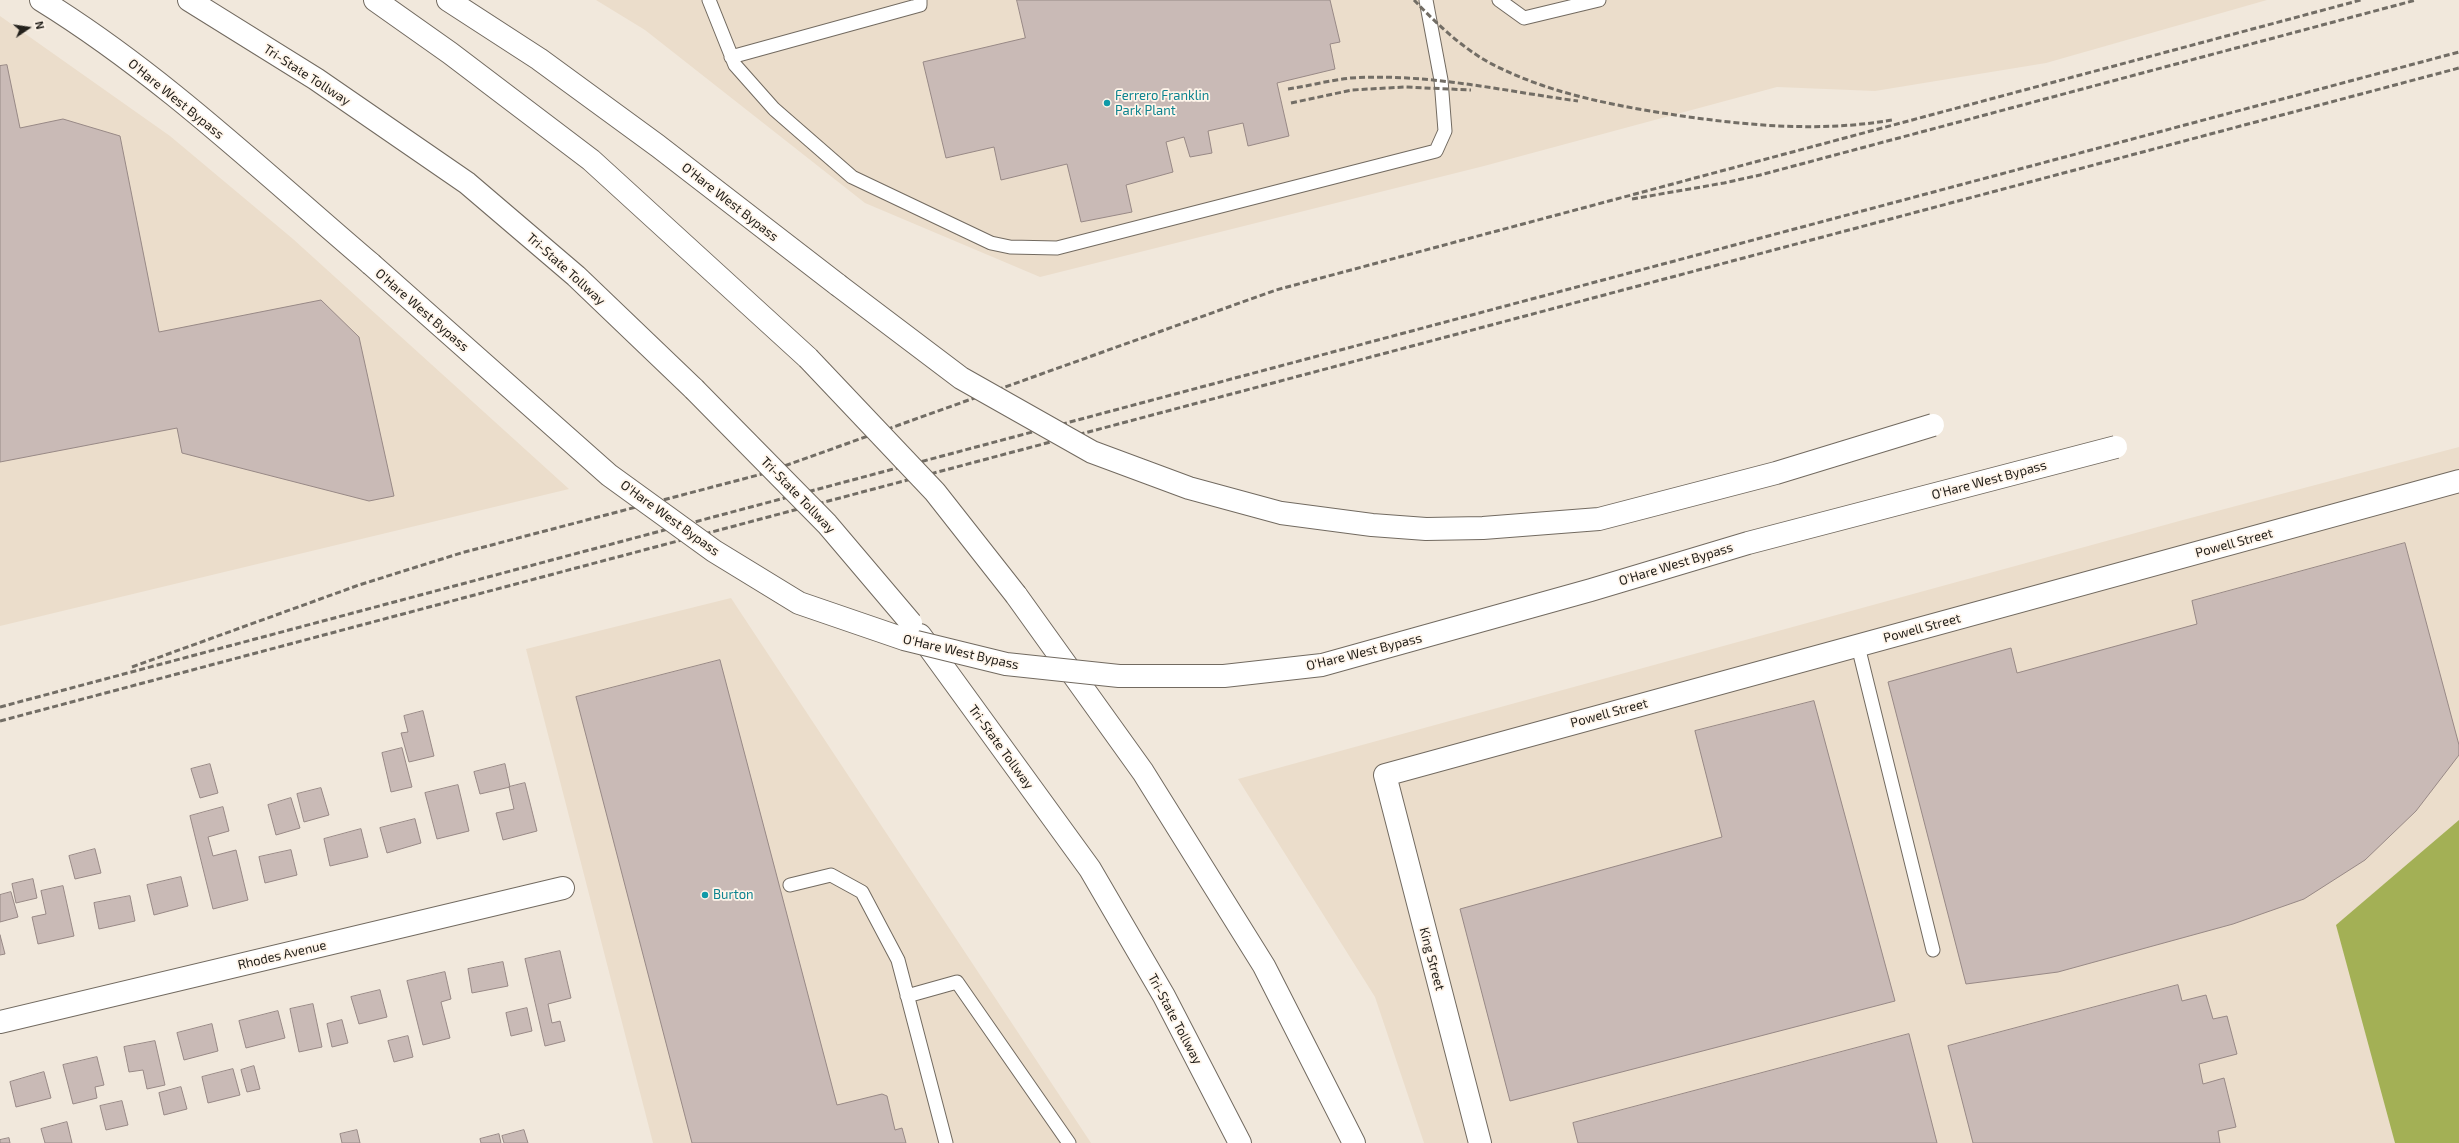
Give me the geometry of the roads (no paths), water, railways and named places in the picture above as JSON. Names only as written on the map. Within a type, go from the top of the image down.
[{"type":"main road","name":"O'Hare West Bypass","points":[[41,0],[89,29],[180,100],[371,264],[609,475],[714,551],[799,603],[904,639],[1006,664],[1119,676],[1217,676],[1322,665],[1562,598],[1748,542],[2116,447]]},
{"type":"main road","name":"Tri-State Tollway","points":[[189,0],[316,79],[467,183],[576,276],[694,390],[827,524],[911,623],[1090,869],[1164,996],[1240,1143]]},
{"type":"main road","points":[[375,0],[450,52],[591,160],[808,358],[934,492],[1016,595],[1143,772],[1264,966],[1354,1143]]},
{"type":"main road","name":"O'Hare West Bypass","points":[[448,0],[539,59],[658,146],[960,378],[1092,452],[1189,488],[1281,513],[1372,525],[1426,529],[1476,528],[1599,519],[1776,474],[1933,425]]},
{"type":"main road","name":"Powell Street","points":[[1384,775],[2459,482]]},
{"type":"main road","name":"King Street","points":[[1384,775],[1480,1143]]},
{"type":"main road","name":"Rhodes Avenue","points":[[0,1022],[563,888]]},
{"type":"lane","points":[[709,0],[734,65],[774,109],[852,177],[991,243],[1010,247],[1057,248],[1436,151],[1445,131],[1441,80],[1426,0]]},
{"type":"lane","points":[[731,57],[920,4],[920,0]]},
{"type":"lane","points":[[1499,0],[1524,18],[1599,0]]},
{"type":"lane","points":[[1858,646],[1933,950]]},
{"type":"lane","points":[[790,885],[831,875],[862,892],[898,960],[946,1143]]},
{"type":"lane","points":[[907,996],[957,982],[1069,1143]]},
{"type":"railway","points":[[1414,0],[1449,34],[1478,56],[1511,73],[1558,91],[1632,108],[1734,123],[1813,127],[1866,124],[1892,120]]},
{"type":"railway","points":[[132,667],[359,585],[461,553],[762,474],[1276,290],[2361,0]]},
{"type":"railway","points":[[1632,199],[1724,183],[1760,175],[2416,0]]},
{"type":"railway","points":[[0,707],[2459,52]]},
{"type":"railway","points":[[0,721],[2459,68]]},
{"type":"railway","points":[[1288,89],[1351,78],[1408,78],[1437,80],[1578,101]]},
{"type":"railway","points":[[1291,103],[1352,90],[1405,87],[1471,90]]},
{"type":"place","name":"Ferrero Franklin Park Plant","points":[[1107,103]]},
{"type":"place","name":"Burton","points":[[705,895]]}]
